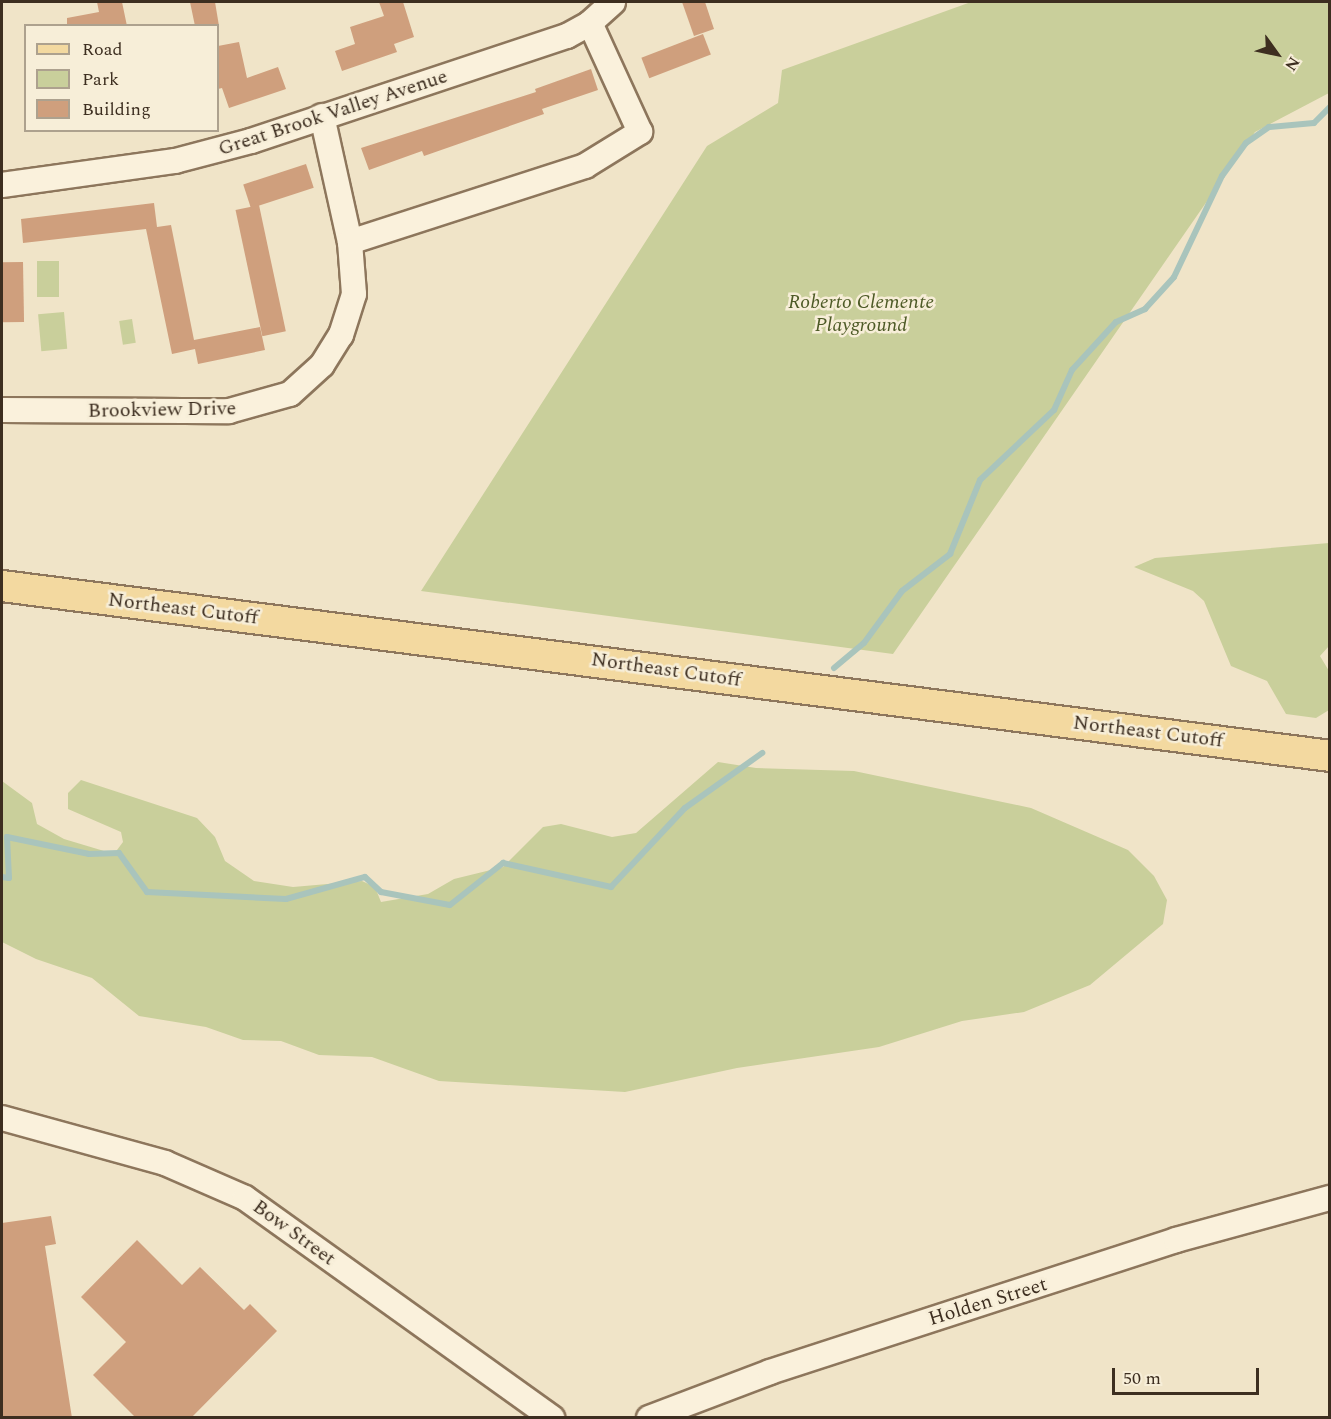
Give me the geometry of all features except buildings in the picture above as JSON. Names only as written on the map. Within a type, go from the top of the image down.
[{"type":"main road","name":"Northeast Cutoff","points":[[2,586],[1329,756]]},
{"type":"street","name":"Great Brook Valley Avenue","points":[[2,185],[175,161],[251,141],[567,36],[590,23],[613,2]]},
{"type":"street","points":[[350,242],[585,166],[640,132],[590,23]]},
{"type":"street","name":"Brookview Drive","points":[[2,410],[229,411],[291,394],[322,365],[341,335],[354,294],[350,242],[322,116]]},
{"type":"street","name":"Bow Street","points":[[2,1118],[165,1163],[245,1198],[552,1418]]},
{"type":"street","name":"Holden Street","points":[[649,1418],[770,1372],[1176,1240],[1329,1198]]},
{"type":"green space","name":"Roberto Clemente Playground","points":[[971,2],[1329,2],[1329,93],[1255,132],[893,654],[421,591],[707,146],[778,103],[782,70]]},
{"type":"green space","points":[[37,261],[59,261],[59,297],[37,297]]},
{"type":"green space","points":[[64,312],[67,349],[41,351],[38,314]]},
{"type":"green space","points":[[132,319],[136,343],[123,345],[119,321]]},
{"type":"green space","points":[[1329,543],[1329,646],[1320,656],[1329,671],[1329,710],[1316,718],[1286,714],[1267,681],[1231,666],[1204,601],[1193,591],[1134,567],[1155,558]]},
{"type":"green space","points":[[718,762],[756,768],[854,771],[1031,808],[1128,850],[1154,876],[1167,900],[1163,924],[1090,985],[1024,1012],[962,1021],[879,1047],[737,1068],[625,1092],[439,1081],[372,1057],[319,1055],[281,1041],[243,1040],[206,1027],[139,1016],[92,978],[36,959],[2,942],[2,781],[32,803],[37,824],[64,839],[114,854],[123,842],[121,832],[68,809],[68,793],[81,780],[197,818],[215,837],[225,861],[254,881],[293,887],[362,881],[375,887],[381,902],[428,894],[454,879],[503,867],[543,827],[561,824],[612,837],[636,833]]},
{"type":"waterway","points":[[834,668],[864,643],[902,591],[950,554],[980,480],[1054,410],[1072,370],[1116,322],[1145,309],[1174,277],[1222,176],[1246,143],[1269,127],[1314,123],[1330,107]]},
{"type":"waterway","points":[[2,877],[9,878],[7,837],[89,854],[119,853],[147,892],[286,899],[365,877],[381,892],[450,905],[503,863],[611,887],[685,808],[762,753]]}]
